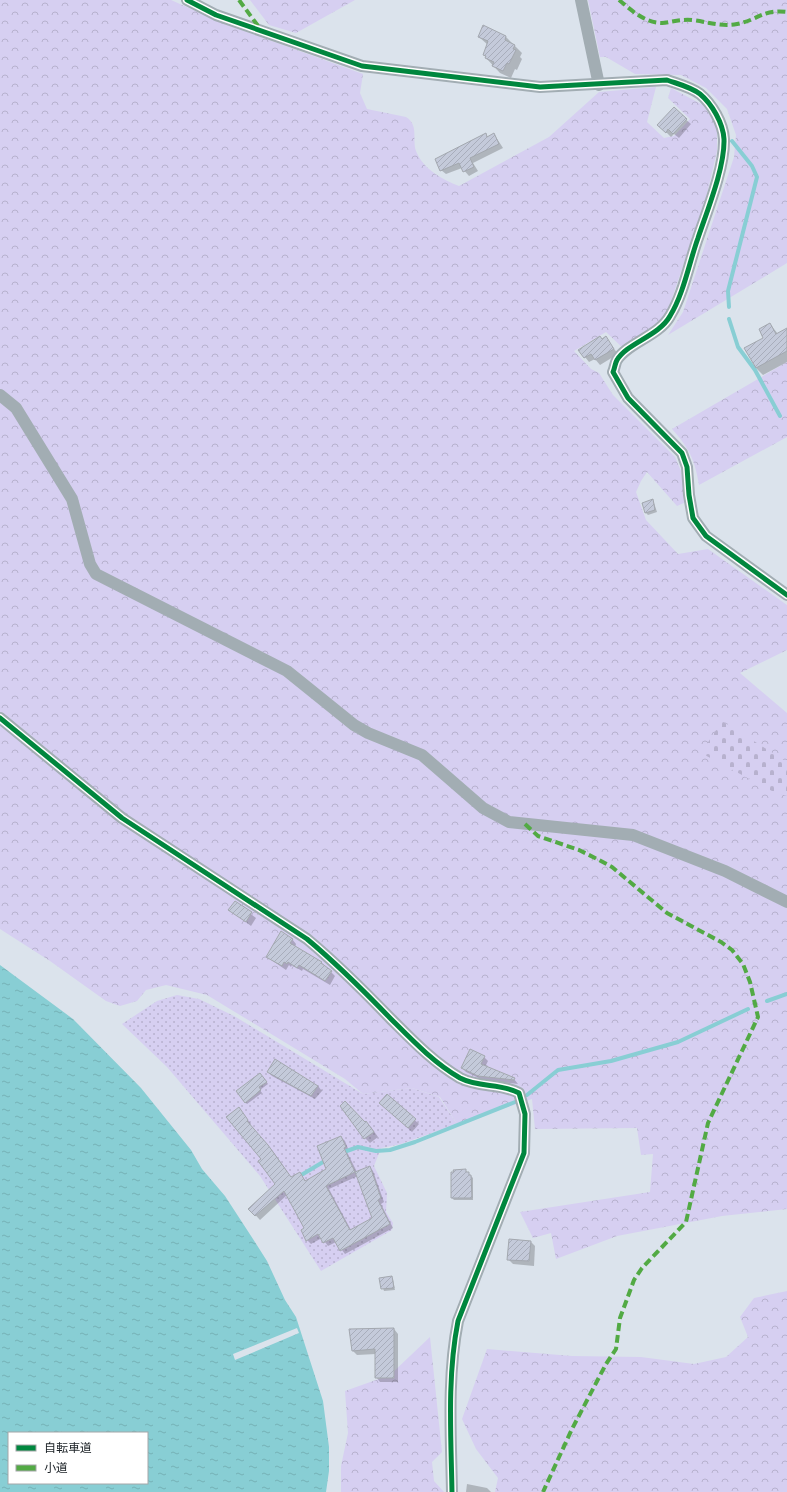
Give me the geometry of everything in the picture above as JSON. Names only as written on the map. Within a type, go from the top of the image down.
[{"type":"street","points":[[187,0],[224,17],[362,66],[540,87],[599,85],[667,80],[700,94],[712,107],[720,123],[724,138],[721,163],[677,300],[670,317],[657,331],[627,351],[617,360],[613,372],[628,398],[682,453],[687,467],[689,495],[693,518],[706,536],[787,595]]},
{"type":"street","points":[[581,0],[599,85]]},
{"type":"street","points":[[0,395],[16,408],[72,499],[90,564],[96,574],[287,670],[354,725],[368,733],[422,755],[483,808],[509,822],[633,835],[725,871],[787,902]]},
{"type":"street","points":[[0,718],[122,818],[307,939],[328,956],[410,1038],[447,1069],[462,1079],[480,1085],[512,1088],[519,1092],[525,1114],[524,1153],[458,1321],[452,1370],[452,1492]]},
{"type":"green space","points":[[0,0],[171,0],[225,24],[363,74],[360,93],[367,109],[406,117],[410,120],[414,128],[416,151],[423,163],[440,177],[459,186],[549,137],[599,92],[656,87],[647,122],[664,138],[674,136],[690,119],[668,98],[671,88],[703,105],[717,125],[717,151],[706,198],[666,316],[625,350],[606,332],[574,351],[591,369],[599,373],[613,395],[675,457],[681,471],[686,502],[677,506],[647,472],[636,492],[646,520],[678,554],[708,549],[787,605],[787,650],[740,673],[787,713],[787,1209],[722,1216],[617,1236],[556,1259],[551,1233],[533,1238],[520,1212],[650,1192],[653,1154],[641,1155],[637,1128],[535,1129],[532,1099],[457,1124],[440,1097],[412,1088],[363,1094],[345,1079],[207,995],[166,985],[146,990],[137,1001],[120,1006],[106,1001],[50,961],[0,929]]},
{"type":"green space","points":[[250,0],[355,0],[296,33],[269,25]]},
{"type":"green space","points":[[588,0],[787,0],[787,263],[668,335],[683,312],[734,157],[736,135],[727,109],[706,88],[681,75],[635,74],[606,57],[600,57]]},
{"type":"green space","points":[[787,362],[787,437],[699,485],[693,461],[687,448],[672,429]]},
{"type":"green space","points":[[722,721],[787,762],[787,796],[772,791],[701,753]]},
{"type":"green space","points":[[177,995],[199,999],[234,1016],[363,1094],[412,1088],[439,1097],[457,1124],[401,1144],[381,1148],[374,1166],[387,1193],[386,1212],[393,1223],[392,1230],[321,1271],[260,1176],[167,1067],[122,1024],[157,1001]]},
{"type":"green space","points":[[787,1291],[787,1492],[495,1492],[498,1478],[476,1449],[462,1419],[487,1349],[572,1356],[641,1357],[694,1364],[726,1357],[748,1337],[740,1317],[754,1298]]},
{"type":"green space","points":[[430,1337],[442,1452],[432,1462],[434,1481],[444,1492],[341,1492],[341,1466],[348,1433],[345,1391],[390,1375]]},
{"type":"water","points":[[0,965],[73,1019],[141,1088],[191,1150],[202,1169],[225,1196],[267,1261],[285,1300],[296,1317],[323,1401],[329,1447],[329,1471],[326,1492],[0,1492]]},
{"type":"pier","points":[[297,1328],[299,1333],[235,1360],[233,1354]]},
{"type":"building","points":[[483,25],[506,36],[505,40],[515,45],[513,49],[516,50],[509,64],[507,63],[503,71],[492,66],[494,62],[485,58],[486,56],[483,55],[488,41],[478,37]]},
{"type":"building","points":[[674,107],[687,119],[673,134],[668,129],[666,133],[657,125]]},
{"type":"building","points":[[486,133],[487,137],[494,133],[499,144],[470,158],[474,167],[463,172],[459,163],[440,171],[435,159]]},
{"type":"building","points":[[770,323],[776,334],[787,328],[787,351],[756,368],[744,348],[763,338],[759,329]]},
{"type":"building","points":[[600,336],[602,339],[606,336],[614,349],[595,360],[591,354],[584,358],[578,350]]},
{"type":"building","points":[[653,499],[655,510],[645,513],[642,503]]},
{"type":"building","points":[[235,901],[252,912],[246,922],[228,910]]},
{"type":"building","points":[[281,931],[293,939],[290,943],[322,962],[321,963],[332,971],[325,981],[299,965],[297,968],[288,962],[287,964],[284,962],[282,966],[266,957]]},
{"type":"building","points":[[470,1049],[485,1056],[481,1064],[515,1078],[514,1080],[478,1076],[461,1068]]},
{"type":"building","points":[[275,1059],[318,1086],[311,1096],[267,1072]]},
{"type":"building","points":[[260,1073],[267,1082],[259,1087],[261,1090],[245,1103],[236,1091]]},
{"type":"building","points":[[387,1094],[416,1119],[408,1128],[379,1103]]},
{"type":"building","points":[[345,1101],[365,1122],[366,1121],[374,1132],[364,1139],[340,1106]]},
{"type":"building","points":[[239,1107],[248,1120],[247,1121],[268,1145],[291,1177],[300,1172],[305,1181],[326,1169],[317,1146],[341,1136],[346,1147],[344,1148],[355,1172],[370,1166],[381,1198],[378,1200],[390,1224],[340,1251],[333,1238],[323,1243],[318,1234],[306,1241],[301,1230],[304,1228],[284,1191],[255,1216],[248,1209],[275,1184],[258,1161],[261,1159],[226,1117]],"holes":[[[355,1172],[372,1218],[350,1230],[326,1186]]]},
{"type":"building","points":[[466,1169],[466,1172],[469,1172],[469,1175],[471,1175],[472,1198],[451,1198],[451,1172],[454,1172],[453,1170]]},
{"type":"building","points":[[509,1239],[531,1241],[529,1261],[507,1260]]},
{"type":"building","points":[[392,1276],[394,1288],[381,1289],[379,1278]]},
{"type":"building","points":[[394,1328],[394,1378],[375,1378],[375,1349],[352,1351],[349,1329]]},
{"type":"waterway","points":[[729,307],[728,291],[757,177],[752,166],[732,141]]},
{"type":"waterway","points":[[729,319],[738,347],[755,370],[780,416]]},
{"type":"waterway","points":[[767,1001],[787,994]]},
{"type":"waterway","points":[[527,1095],[558,1070],[611,1061],[678,1042],[748,1009]]},
{"type":"waterway","points":[[341,1153],[358,1147],[376,1151],[390,1150],[415,1142],[515,1102]]},
{"type":"waterway","points":[[298,1177],[328,1159]]},
{"type":"marked path","points":[[239,0],[261,30]]},
{"type":"marked path","points":[[619,0],[633,12],[644,18],[650,21],[662,23],[688,20],[720,25],[731,25],[744,22],[766,13],[779,11],[787,12]]},
{"type":"marked path","points":[[525,824],[538,836],[579,850],[612,867],[667,913],[721,942],[732,950],[743,964],[750,982],[758,1017],[708,1123],[686,1222],[642,1268],[634,1280],[620,1318],[616,1349],[606,1364],[572,1429],[543,1492]]},
{"type":"cycle path","points":[[187,0],[216,15],[362,66],[540,87],[667,80],[693,89],[700,94],[713,108],[722,127],[724,139],[722,162],[715,189],[683,288],[670,316],[658,329],[622,354],[616,361],[613,372],[628,398],[682,453],[687,467],[689,495],[693,518],[706,536],[787,595]]},
{"type":"cycle path","points":[[0,718],[122,818],[307,939],[350,978],[415,1043],[450,1072],[467,1081],[505,1088],[519,1093],[525,1114],[524,1153],[458,1321],[452,1363],[451,1385],[452,1492]]}]
